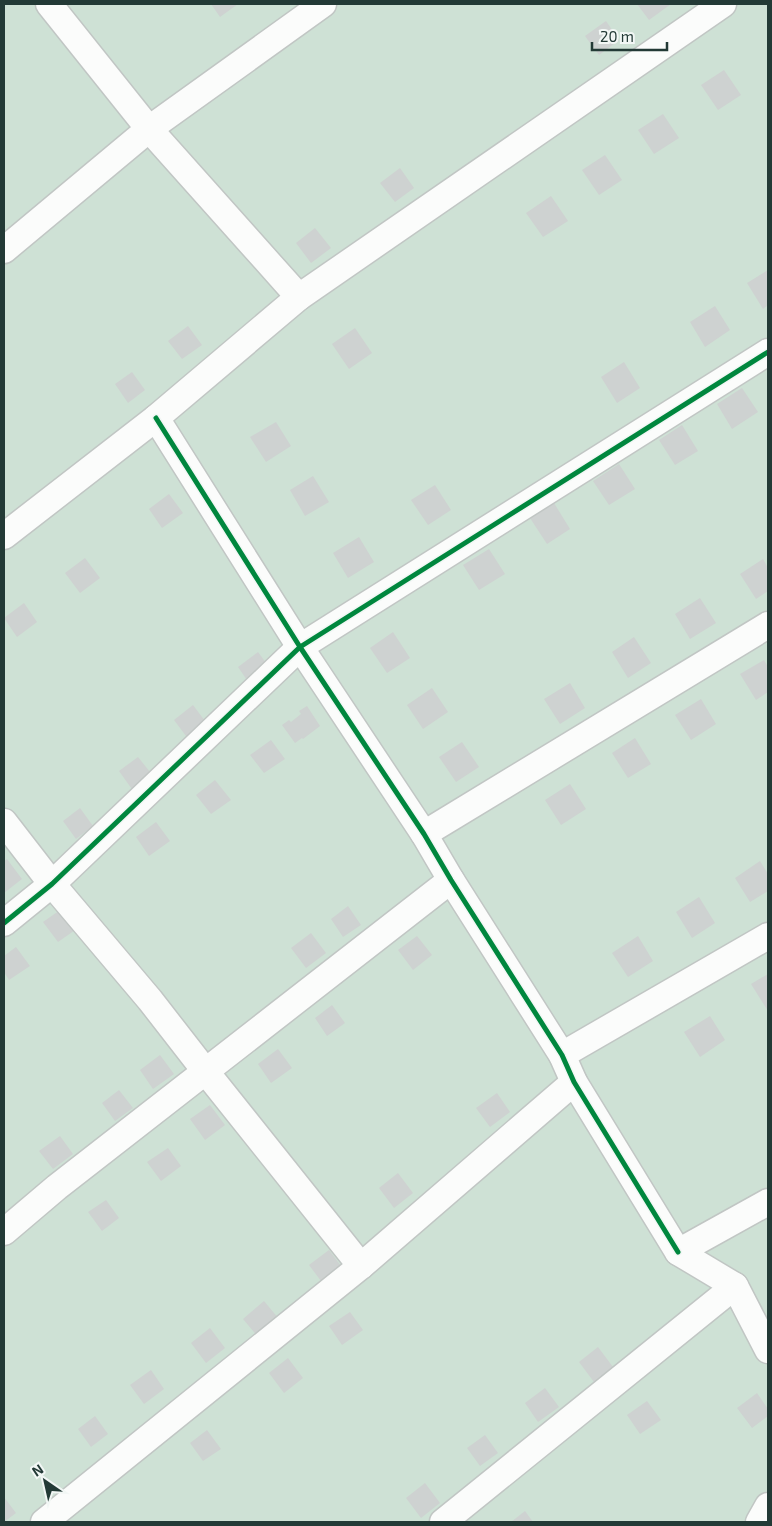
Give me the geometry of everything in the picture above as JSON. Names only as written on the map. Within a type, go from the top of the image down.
[{"type":"street","points":[[49,4],[149,129],[299,297]]},
{"type":"street","points":[[4,250],[149,129],[322,4]]},
{"type":"street","points":[[4,536],[156,418],[299,297],[723,4]]},
{"type":"street","points":[[4,923],[52,884],[300,647],[768,352]]},
{"type":"street","points":[[156,418],[300,647],[424,834],[451,880],[562,1054],[574,1082],[678,1252],[735,1286],[768,1350]]},
{"type":"street","points":[[424,834],[768,625]]},
{"type":"street","points":[[4,822],[52,884],[150,1000],[361,1266]]},
{"type":"street","points":[[4,1232],[57,1187],[451,880]]},
{"type":"street","points":[[562,1054],[768,936]]},
{"type":"street","points":[[44,1522],[361,1266],[574,1082]]},
{"type":"street","points":[[678,1252],[768,1202]]},
{"type":"street","points":[[443,1522],[735,1286]]},
{"type":"street","points":[[759,1522],[768,1506]]},
{"type":"green space","points":[[4,4],[768,4],[768,1522],[4,1522]]},
{"type":"building","points":[[211,4],[238,4],[220,17]]},
{"type":"building","points":[[637,4],[671,4],[649,20]]},
{"type":"building","points":[[606,21],[619,40],[599,55],[585,36]]},
{"type":"building","points":[[724,70],[741,95],[718,110],[701,85]]},
{"type":"building","points":[[663,114],[679,138],[654,154],[638,130]]},
{"type":"building","points":[[605,155],[622,180],[599,195],[582,170]]},
{"type":"building","points":[[400,168],[414,188],[395,202],[380,183]]},
{"type":"building","points":[[551,196],[568,221],[543,237],[526,213]]},
{"type":"building","points":[[315,228],[331,248],[311,263],[296,243]]},
{"type":"building","points":[[768,270],[768,305],[763,309],[747,283]]},
{"type":"building","points":[[715,306],[730,330],[705,347],[690,322]]},
{"type":"building","points":[[188,326],[202,345],[182,359],[168,341]]},
{"type":"building","points":[[355,328],[372,353],[349,369],[332,344]]},
{"type":"building","points":[[624,362],[640,388],[617,403],[601,377]]},
{"type":"building","points":[[132,372],[145,390],[128,403],[115,384]]},
{"type":"building","points":[[742,388],[758,412],[732,429],[717,404]]},
{"type":"building","points":[[276,422],[291,446],[266,462],[250,437]]},
{"type":"building","points":[[682,425],[698,451],[675,465],[659,440]]},
{"type":"building","points":[[619,464],[635,489],[609,505],[593,481]]},
{"type":"building","points":[[313,476],[329,502],[305,516],[290,490]]},
{"type":"building","points":[[435,485],[451,510],[428,525],[411,500]]},
{"type":"building","points":[[169,494],[183,513],[162,528],[149,509]]},
{"type":"building","points":[[554,503],[570,529],[547,544],[530,518]]},
{"type":"building","points":[[359,537],[374,562],[348,578],[333,553]]},
{"type":"building","points":[[489,549],[505,574],[479,590],[463,565]]},
{"type":"building","points":[[85,558],[100,578],[80,593],[65,573]]},
{"type":"building","points":[[763,559],[768,568],[768,591],[756,599],[740,574]]},
{"type":"building","points":[[700,598],[716,623],[690,639],[675,614]]},
{"type":"building","points":[[24,603],[37,622],[17,637],[4,618]]},
{"type":"building","points":[[393,632],[410,658],[387,673],[370,648]]},
{"type":"building","points":[[634,637],[651,663],[628,678],[612,652]]},
{"type":"building","points":[[258,652],[272,671],[251,686],[238,667]]},
{"type":"building","points":[[764,660],[768,667],[768,692],[756,700],[740,674]]},
{"type":"building","points":[[570,683],[585,708],[560,724],[544,699]]},
{"type":"building","points":[[432,688],[448,712],[423,729],[407,705]]},
{"type":"building","points":[[701,699],[716,724],[691,740],[675,715]]},
{"type":"building","points":[[193,705],[208,725],[189,740],[174,720]]},
{"type":"building","points":[[307,706],[320,726],[295,743],[282,725],[289,720],[291,722],[301,714],[299,711]]},
{"type":"building","points":[[635,738],[651,764],[628,778],[612,753]]},
{"type":"building","points":[[271,740],[285,759],[264,773],[250,755]]},
{"type":"building","points":[[462,742],[479,767],[456,782],[439,757]]},
{"type":"building","points":[[138,757],[154,777],[134,792],[119,771]]},
{"type":"building","points":[[215,780],[231,800],[211,814],[196,795]]},
{"type":"building","points":[[570,784],[586,809],[561,825],[545,800]]},
{"type":"building","points":[[80,808],[93,826],[76,839],[63,821]]},
{"type":"building","points":[[156,822],[170,841],[149,856],[136,837]]},
{"type":"building","points":[[7,859],[22,879],[4,893],[4,861]]},
{"type":"building","points":[[760,861],[768,874],[768,891],[750,902],[735,878]]},
{"type":"building","points":[[699,897],[715,923],[692,938],[676,912]]},
{"type":"building","points":[[348,906],[361,925],[343,937],[331,919]]},
{"type":"building","points":[[63,908],[78,928],[58,942],[43,922]]},
{"type":"building","points":[[311,933],[326,953],[306,968],[291,948]]},
{"type":"building","points":[[417,936],[432,955],[413,970],[398,950]]},
{"type":"building","points":[[638,936],[653,961],[628,977],[612,953]]},
{"type":"building","points":[[16,947],[30,966],[9,980],[4,972],[4,956]]},
{"type":"building","points":[[768,974],[768,1011],[751,984]]},
{"type":"building","points":[[332,1005],[345,1023],[327,1036],[315,1018]]},
{"type":"building","points":[[710,1016],[725,1040],[700,1057],[684,1032]]},
{"type":"building","points":[[278,1049],[292,1068],[271,1083],[258,1064]]},
{"type":"building","points":[[160,1055],[174,1074],[153,1089],[140,1070]]},
{"type":"building","points":[[119,1090],[133,1108],[115,1121],[102,1103]]},
{"type":"building","points":[[497,1093],[510,1112],[490,1127],[476,1108]]},
{"type":"building","points":[[210,1105],[225,1125],[205,1140],[190,1119]]},
{"type":"building","points":[[60,1136],[73,1154],[53,1169],[39,1151]]},
{"type":"building","points":[[168,1148],[181,1166],[161,1181],[147,1162]]},
{"type":"building","points":[[398,1173],[413,1193],[394,1208],[379,1188]]},
{"type":"building","points":[[106,1200],[119,1218],[102,1231],[88,1212]]},
{"type":"building","points":[[329,1250],[344,1270],[324,1285],[309,1265]]},
{"type":"building","points":[[264,1301],[279,1319],[258,1337],[243,1319]]},
{"type":"building","points":[[350,1312],[363,1330],[342,1345],[329,1326]]},
{"type":"building","points":[[210,1328],[225,1348],[206,1363],[191,1343]]},
{"type":"building","points":[[598,1347],[613,1367],[594,1382],[579,1362]]},
{"type":"building","points":[[288,1358],[303,1378],[284,1393],[269,1373]]},
{"type":"building","points":[[151,1370],[164,1389],[144,1404],[130,1385]]},
{"type":"building","points":[[545,1388],[559,1407],[538,1422],[525,1403]]},
{"type":"building","points":[[757,1393],[768,1409],[768,1416],[752,1428],[737,1408]]},
{"type":"building","points":[[647,1401],[661,1420],[640,1434],[627,1415]]},
{"type":"building","points":[[95,1416],[108,1434],[91,1447],[78,1429]]},
{"type":"building","points":[[207,1430],[221,1449],[203,1461],[190,1443]]},
{"type":"building","points":[[485,1435],[498,1453],[480,1466],[467,1448]]},
{"type":"building","points":[[425,1483],[440,1503],[421,1518],[406,1498]]},
{"type":"building","points":[[4,1497],[16,1513],[4,1522]]},
{"type":"building","points":[[525,1511],[533,1522],[511,1522]]},
{"type":"cycle path","points":[[4,923],[52,884],[300,647],[768,352]]},
{"type":"cycle path","points":[[156,418],[300,647],[424,834],[562,1055],[574,1082],[678,1252]]}]
